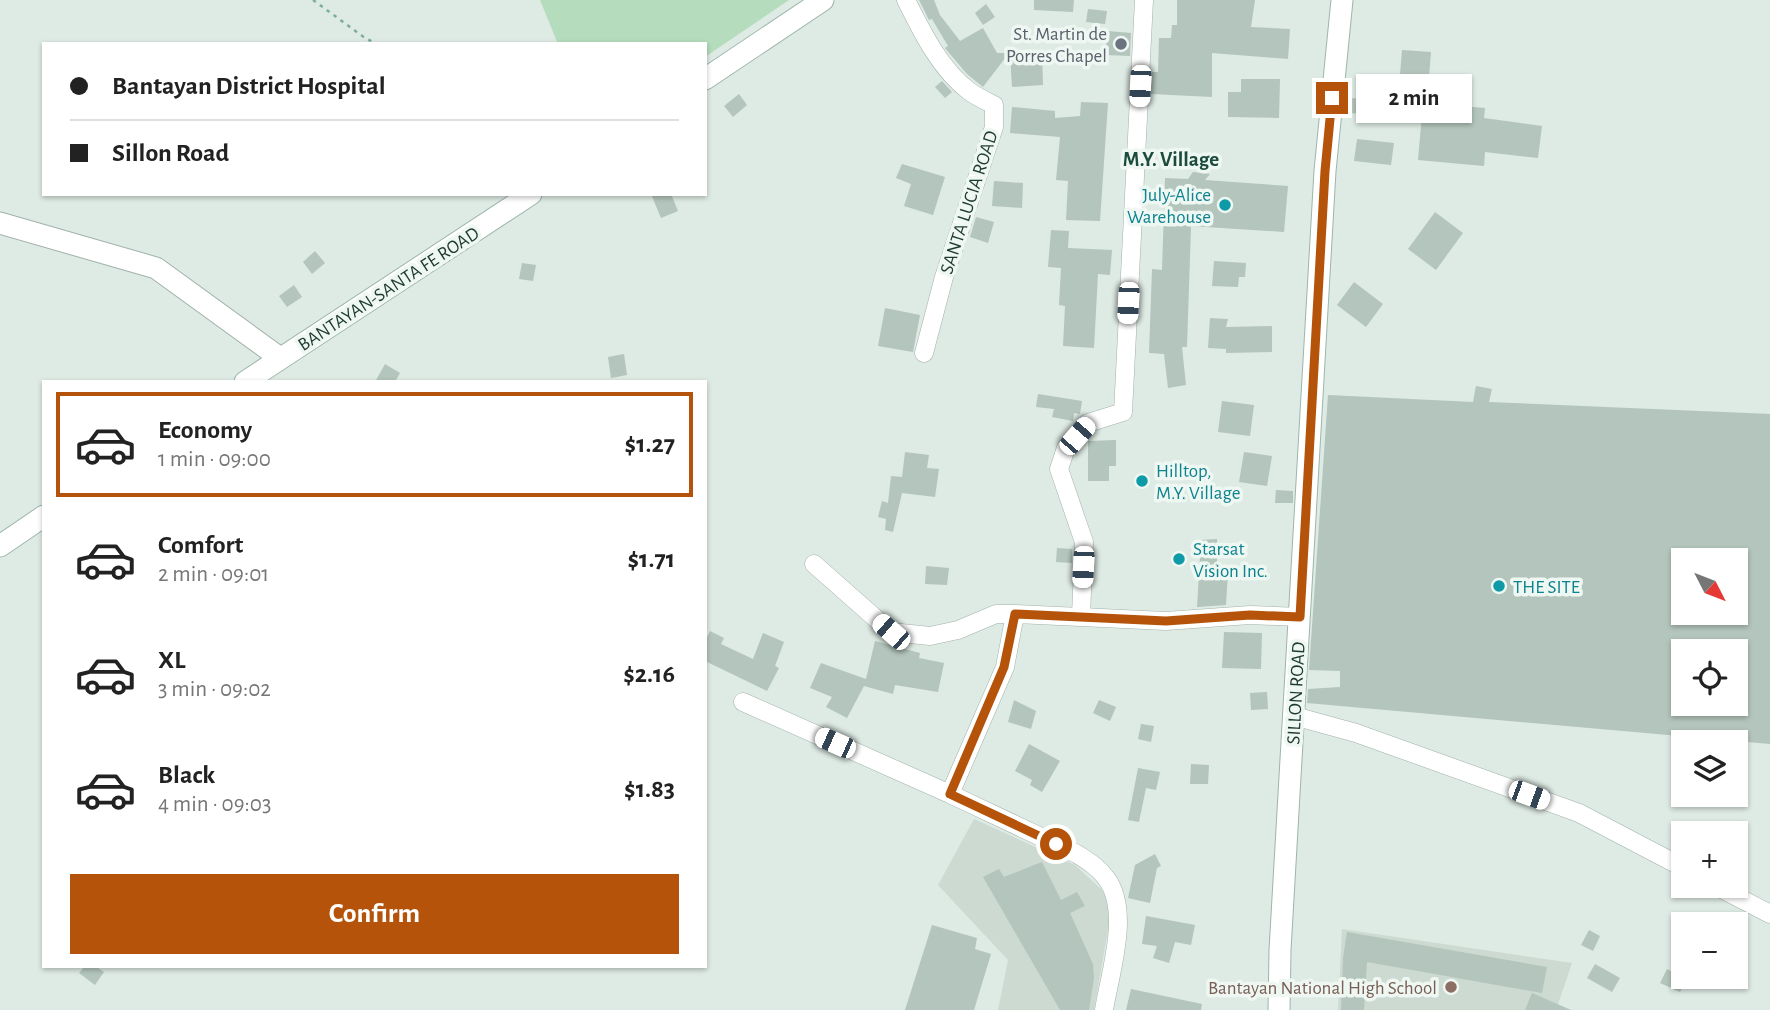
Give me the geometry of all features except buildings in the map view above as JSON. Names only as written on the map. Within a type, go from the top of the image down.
[{"type":"main road","points":[[707,78],[822,0]]},
{"type":"main road","name":"SILLON ROAD","points":[[1279,1010],[1280,950],[1325,171],[1342,0]]},
{"type":"main road","name":"BANTAYAN-SANTA FE ROAD","points":[[249,380],[528,196]]},
{"type":"main road","points":[[0,223],[156,268],[280,358]]},
{"type":"main road","points":[[0,546],[42,517]]},
{"type":"street","name":"SANTA LUCIA ROAD","points":[[906,0],[921,29],[955,79],[972,94],[994,105],[994,127],[944,277],[924,353]]},
{"type":"street","points":[[1081,617],[1084,542],[1059,469],[1066,449],[1088,423],[1122,412],[1143,0]]},
{"type":"street","points":[[814,564],[891,632],[930,636],[958,630],[996,614],[1166,621],[1250,615],[1300,617]]},
{"type":"street","points":[[950,794],[1004,667],[1015,614]]},
{"type":"street","points":[[743,702],[950,794],[1077,854],[1096,866],[1108,879],[1116,895],[1118,912],[1104,1010]]},
{"type":"street","points":[[1294,716],[1356,733],[1579,813],[1671,861]]},
{"type":"street","points":[[1739,898],[1770,914]]},
{"type":"path","points":[[313,0],[373,42]]},
{"type":"shaded area","points":[[974,819],[1075,865],[1102,890],[1108,902],[1110,918],[1094,1010],[998,1010],[1008,960],[938,885]]},
{"type":"shaded area","name":"Bantayan National High School","points":[[1342,929],[1572,963],[1556,1010],[1338,1010]]},
{"type":"green space","points":[[540,0],[789,0],[707,56],[707,42],[557,42]]},
{"type":"place","name":"St. Martin de Porres Chapel","points":[[1121,44]]},
{"type":"place","name":"July-Alice Warehouse","points":[[1225,205]]},
{"type":"place","name":"Hilltop, M.Y. Village","points":[[1142,481]]},
{"type":"place","name":"Starsat Vision Inc.","points":[[1179,559]]},
{"type":"place","name":"THE SITE","points":[[1499,586]]},
{"type":"place","name":"Bantayan National High School","points":[[1451,987]]},
{"type":"district","name":"M.Y. Village","points":[[1171,159]]},
{"type":"route","points":[[1056,844],[950,794],[1004,667],[1015,614],[1166,621],[1250,615],[1300,617],[1325,171],[1332,98]]}]
